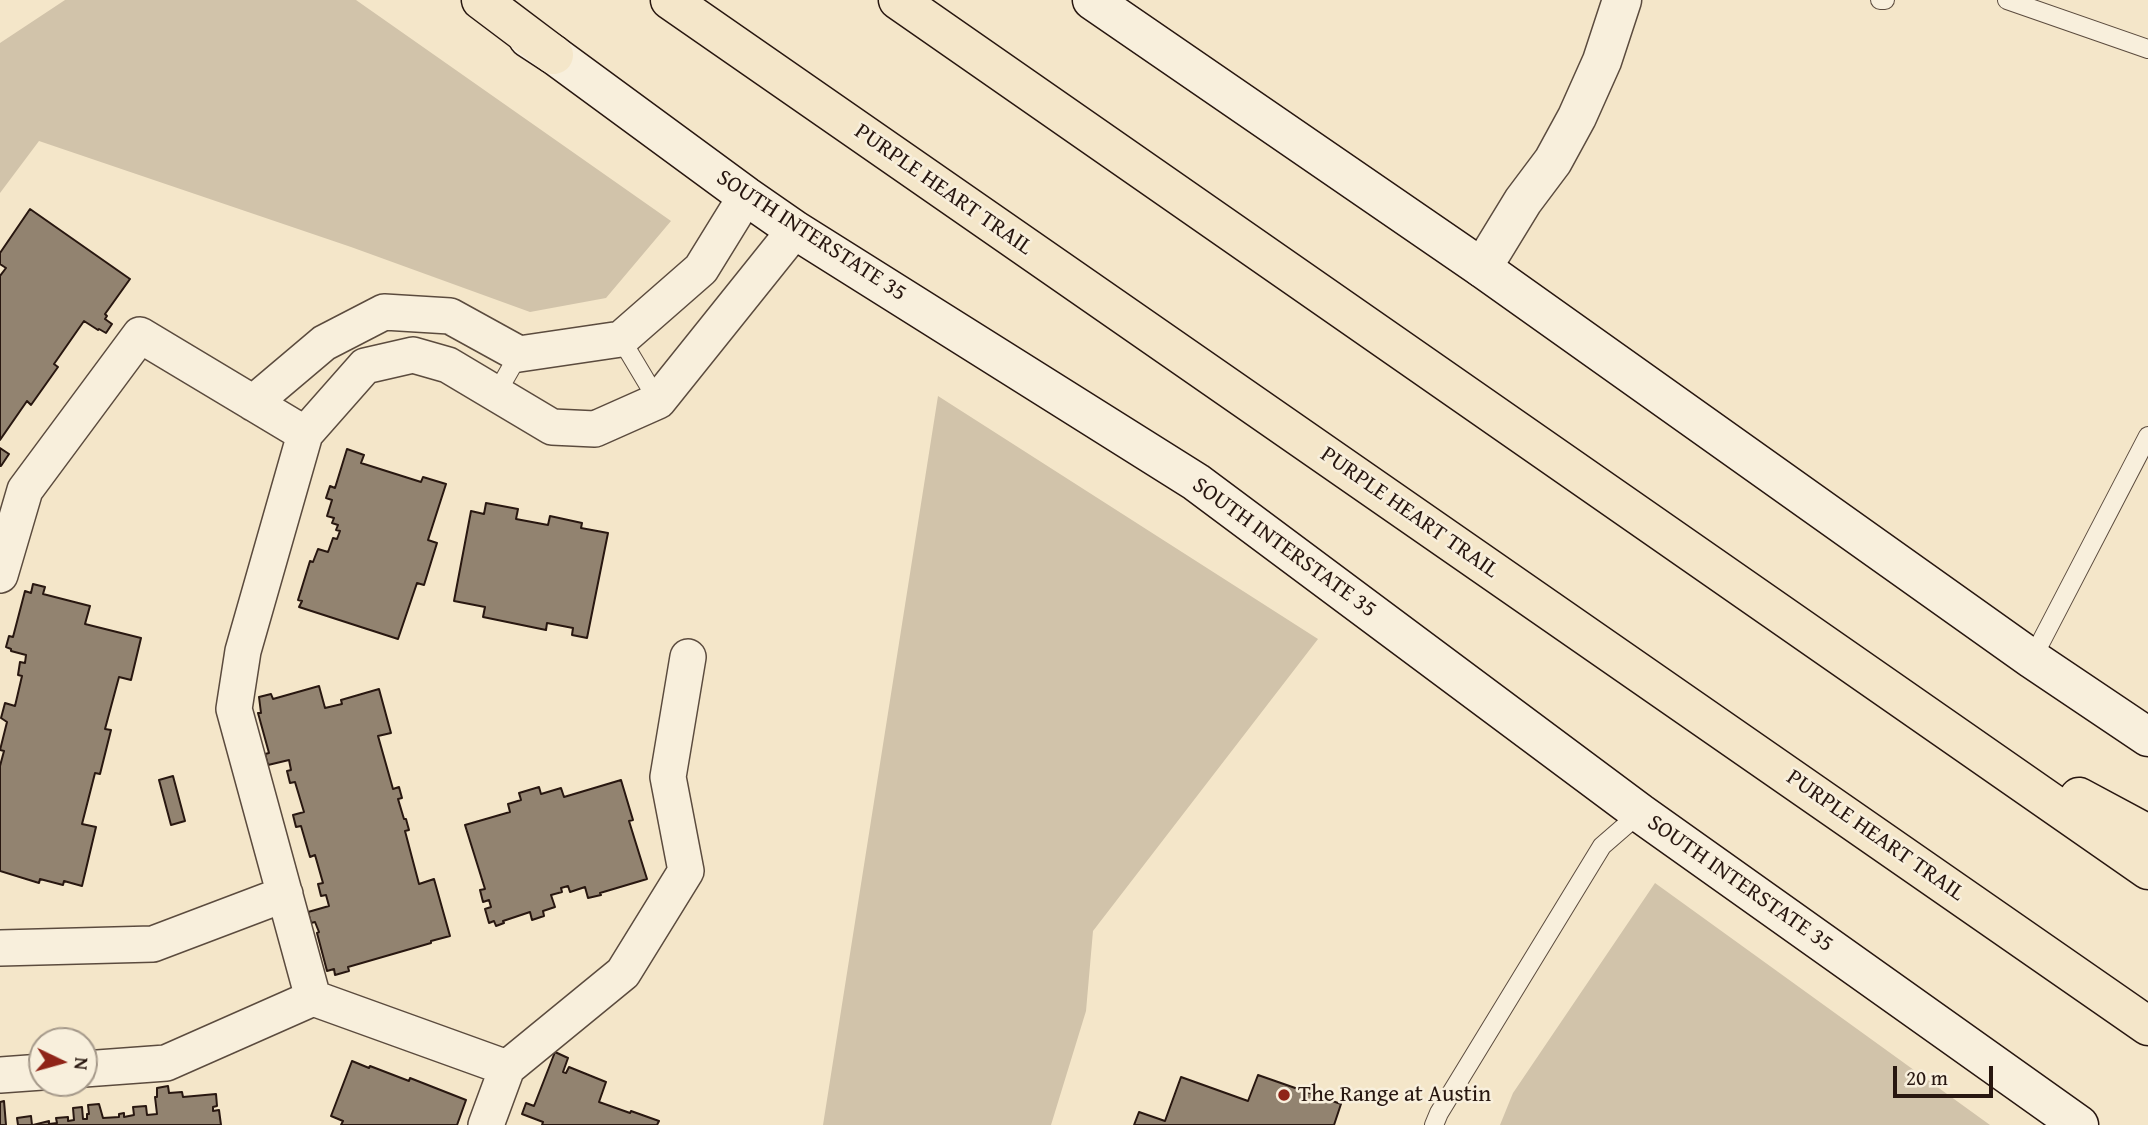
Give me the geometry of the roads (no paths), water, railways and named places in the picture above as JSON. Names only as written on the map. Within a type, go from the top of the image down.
[{"type":"highway","points":[[481,0],[554,55]]},
{"type":"highway","name":"PURPLE HEART TRAIL","points":[[670,0],[2148,1026]]},
{"type":"highway","points":[[898,0],[2148,870]]},
{"type":"highway","points":[[1919,711],[2148,834]]},
{"type":"main road","name":"SOUTH INTERSTATE 35","points":[[469,0],[554,55],[795,230],[1196,482],[1640,813],[2078,1125]]},
{"type":"main road","points":[[1092,0],[1482,268],[2032,659],[2148,737]]},
{"type":"main road","points":[[1482,268],[1523,201],[1553,161],[1577,117],[1602,61],[1622,0]]},
{"type":"street","points":[[253,403],[324,343],[384,313],[450,316],[519,354],[621,339],[701,269],[746,196]]},
{"type":"street","points":[[313,998],[234,709],[243,651],[305,434],[365,366],[413,355],[448,365],[552,427],[595,429],[658,401],[795,230]]},
{"type":"street","points":[[0,575],[25,490],[140,335],[305,434]]},
{"type":"street","points":[[486,1125],[507,1068],[622,973],[686,871],[668,778],[688,657]]},
{"type":"street","points":[[0,947],[153,944],[285,894]]},
{"type":"street","points":[[98,1068],[166,1063],[313,998],[507,1068]]},
{"type":"street","points":[[0,1075],[28,1073]]},
{"type":"lane","points":[[1880,0],[1885,0]]},
{"type":"lane","points":[[2007,0],[2148,49]]},
{"type":"lane","points":[[621,339],[658,401]]},
{"type":"lane","points":[[496,394],[519,354]]},
{"type":"lane","points":[[2032,659],[2148,436]]},
{"type":"lane","points":[[1434,1125],[1438,1113],[1602,846],[1640,813]]},
{"type":"place","name":"The Range at Austin","points":[[1284,1095]]}]
